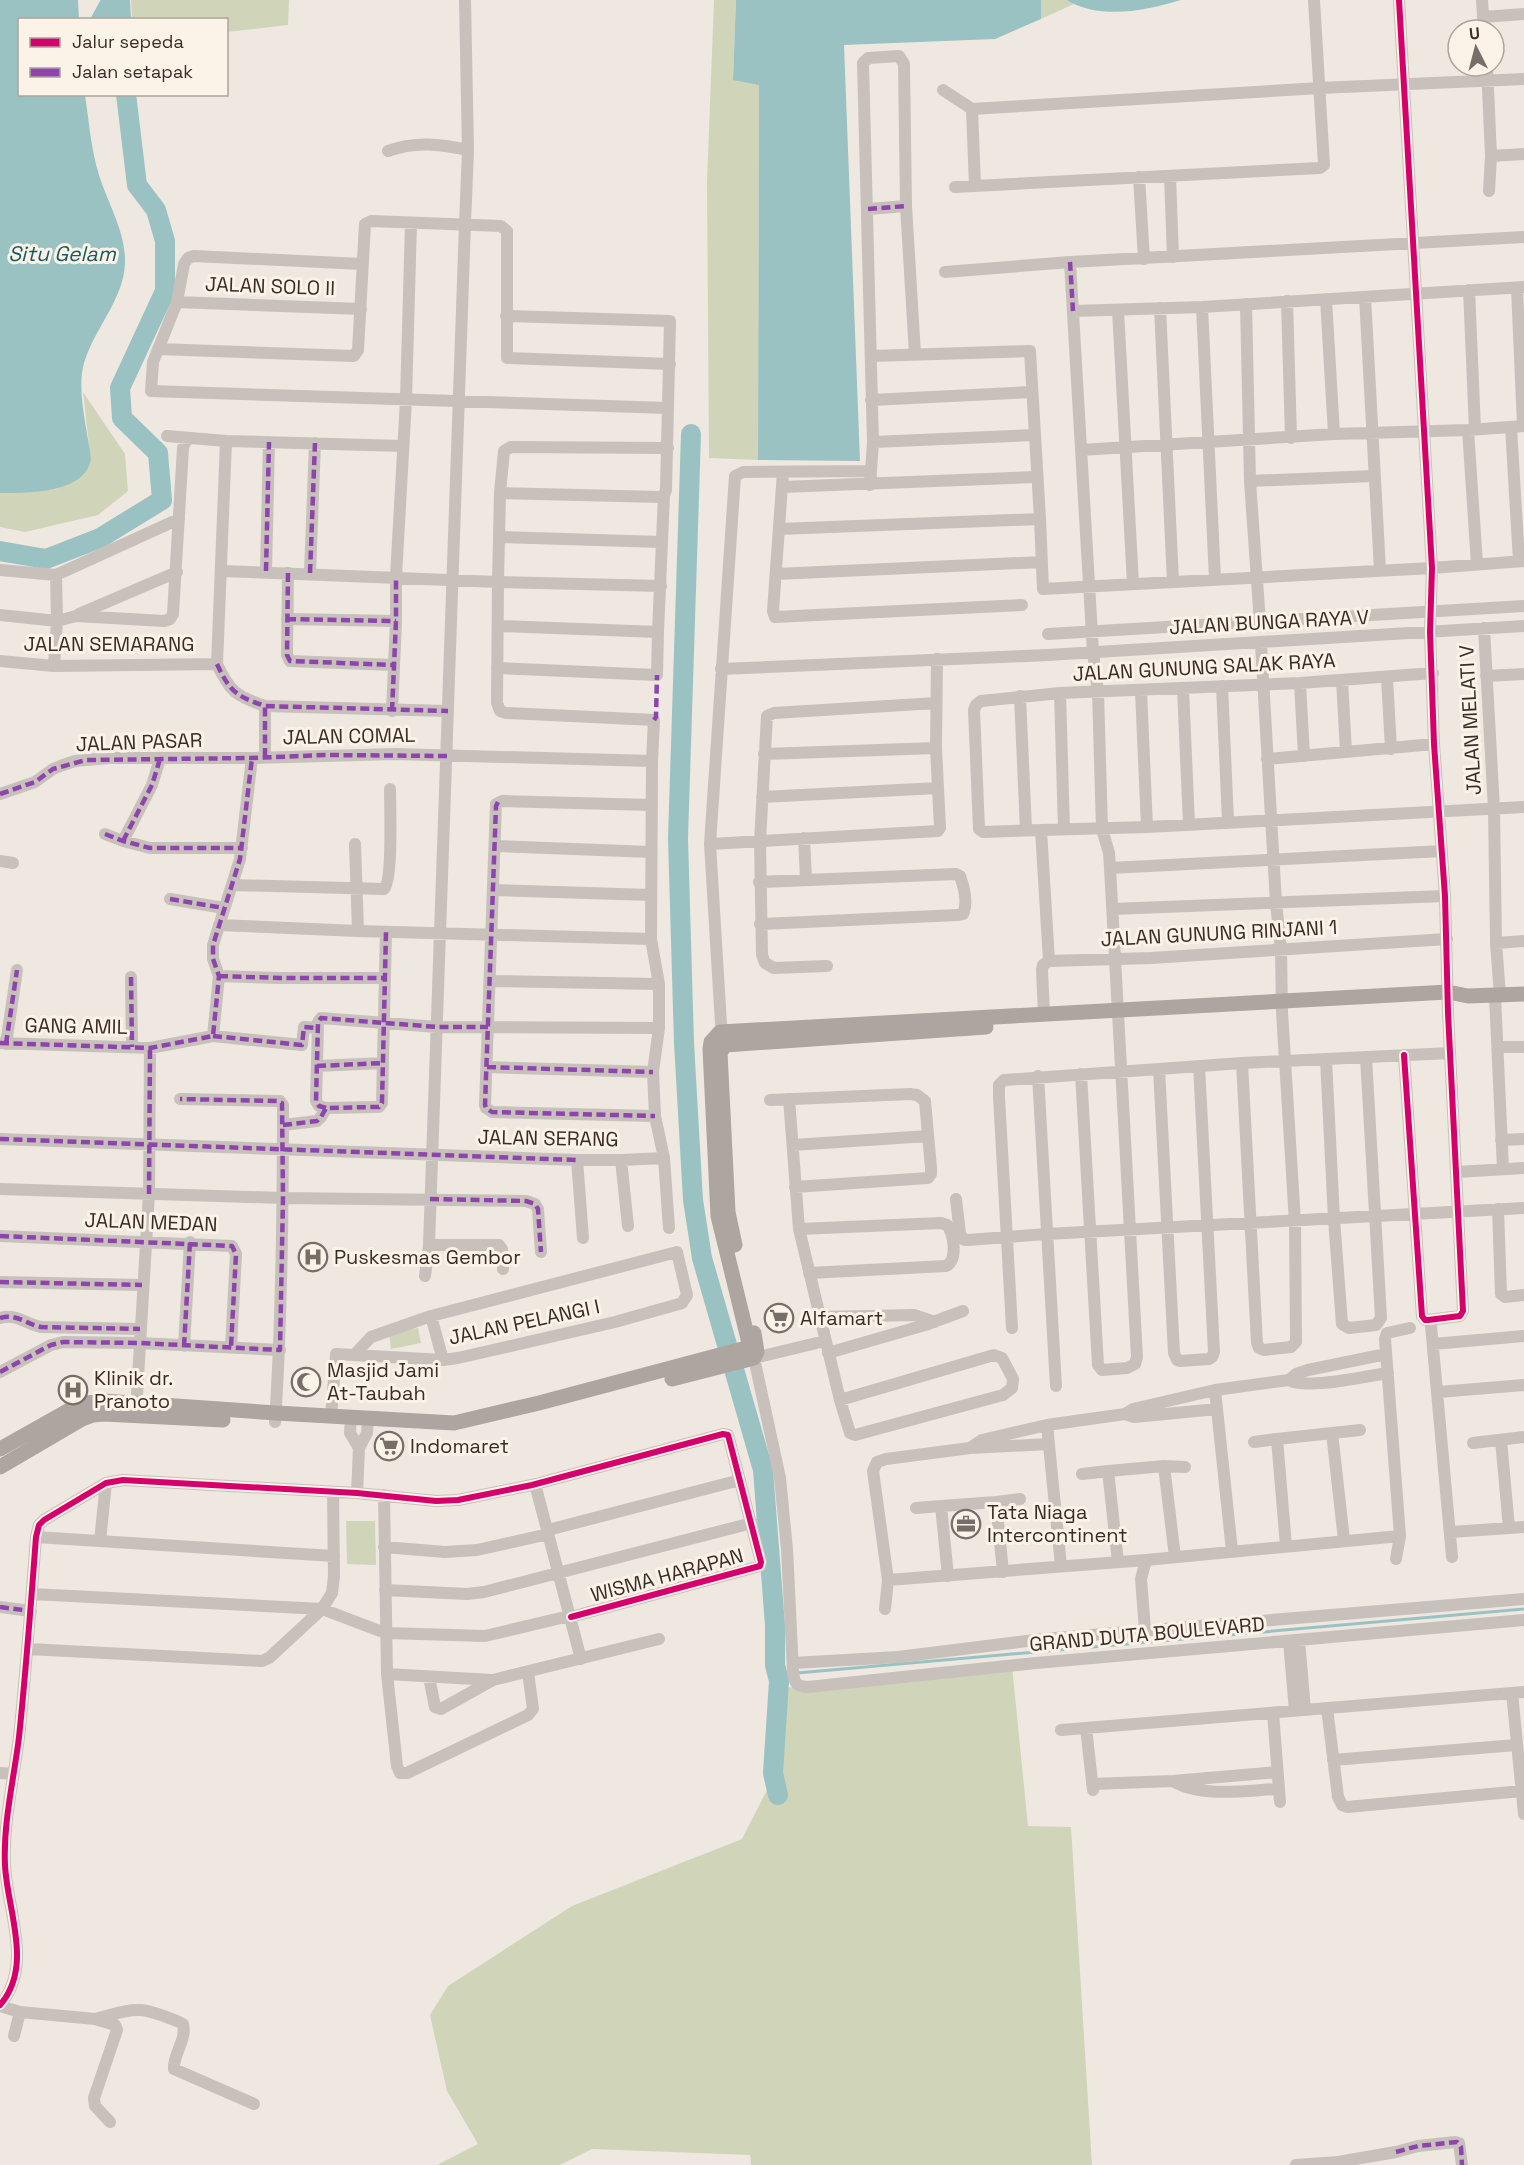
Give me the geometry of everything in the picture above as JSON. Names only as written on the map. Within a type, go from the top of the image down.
[{"type":"main road","points":[[722,1039],[732,1043],[1119,1015],[1524,994]]},
{"type":"main road","points":[[722,1039],[1044,1014],[1119,1015]]},
{"type":"main road","points":[[0,1449],[80,1404],[95,1401],[136,1409],[275,1418],[368,1423],[440,1423],[464,1421],[707,1359],[750,1353],[757,1355],[728,1212],[720,1053],[722,1039]]},
{"type":"main road","points":[[368,1423],[430,1431],[456,1430],[722,1367],[750,1353]]},
{"type":"main road","points":[[0,1467],[87,1417],[136,1409]]},
{"type":"main road","points":[[275,1418],[331,1416],[351,1422]]},
{"type":"street","points":[[425,1276],[429,1245],[468,150],[465,0]]},
{"type":"street","points":[[955,187],[1320,168],[1324,165],[1314,0]]},
{"type":"street","points":[[1399,0],[1432,568],[1430,632],[1434,744],[1442,851],[1438,896],[1447,939],[1450,1053],[1463,1314],[1460,1316],[1428,1320],[1422,1316],[1404,1055]]},
{"type":"street","points":[[1482,0],[1483,17],[1524,14]]},
{"type":"street","points":[[870,485],[873,442],[863,63],[868,58],[899,57],[904,62],[906,206],[915,354]]},
{"type":"street","points":[[1488,78],[1491,156],[1489,191]]},
{"type":"street","points":[[943,90],[972,109],[1320,88],[1524,79]]},
{"type":"street","points":[[972,109],[975,186]]},
{"type":"street","points":[[388,151],[419,144],[442,144],[468,150]]},
{"type":"street","points":[[1491,156],[1524,154]]},
{"type":"street","points":[[1170,176],[1173,257]]},
{"type":"street","points":[[1139,177],[1144,259]]},
{"type":"street","points":[[868,209],[906,206]]},
{"type":"street","points":[[158,349],[351,357],[357,354],[358,350],[364,228],[367,222],[465,224],[501,226],[507,231],[506,356],[508,358],[670,364]]},
{"type":"street","points":[[392,711],[396,576],[406,400],[411,224]]},
{"type":"street","points":[[945,272],[1070,262],[1524,237]]},
{"type":"street","points":[[362,264],[194,256],[188,258],[184,264],[177,302],[158,349],[151,388],[154,392],[668,408]]},
{"type":"street","points":[[1070,262],[1093,652],[1098,692],[1102,829],[1109,853],[1122,1072],[1136,1361],[1127,1368],[1105,1370],[1100,1369],[1098,1365],[1082,1074]]},
{"type":"street","points":[[871,356],[1030,351],[1043,589],[1522,561],[1519,426],[1520,287],[1202,307],[1073,311]]},
{"type":"street","points":[[1469,290],[1477,564]]},
{"type":"street","points":[[1365,297],[1380,570]]},
{"type":"street","points":[[1326,299],[1334,434]]},
{"type":"street","points":[[1287,301],[1291,438]]},
{"type":"street","name":"JALAN SOLO II","points":[[177,302],[361,309]]},
{"type":"street","points":[[1246,303],[1250,481],[1260,623]]},
{"type":"street","points":[[1202,307],[1215,579]]},
{"type":"street","points":[[1160,308],[1173,582]]},
{"type":"street","points":[[1118,310],[1133,584]]},
{"type":"street","points":[[498,668],[657,675],[670,364],[670,321],[506,316]]},
{"type":"street","points":[[871,400],[1031,392]]},
{"type":"street","points":[[1081,450],[1334,434],[1472,430],[1519,426]]},
{"type":"street","points":[[1519,426],[1524,544]]},
{"type":"street","points":[[873,442],[1034,435]]},
{"type":"street","points":[[167,436],[226,441],[402,446]]},
{"type":"street","points":[[76,616],[168,620],[173,614],[183,448],[185,442],[190,438]]},
{"type":"street","points":[[226,441],[218,664],[232,691],[241,698],[265,706],[448,711]]},
{"type":"street","points":[[266,572],[269,442]]},
{"type":"street","points":[[310,573],[315,443]]},
{"type":"street","points":[[668,448],[509,447],[503,453],[500,493],[497,703],[500,711],[503,712],[654,720],[651,939],[659,984],[659,1028],[652,1072],[656,1116],[664,1158],[669,1228]]},
{"type":"street","points":[[722,1039],[710,844],[735,476],[743,472],[871,471]]},
{"type":"street","points":[[783,472],[773,611],[775,617],[1022,604]]},
{"type":"street","points":[[1250,481],[1374,476]]},
{"type":"street","points":[[782,487],[1036,477]]},
{"type":"street","points":[[500,493],[660,497],[664,495]]},
{"type":"street","points":[[0,570],[57,575],[179,519]]},
{"type":"street","points":[[779,529],[1040,519]]},
{"type":"street","points":[[499,537],[663,542]]},
{"type":"street","points":[[776,574],[1042,562]]},
{"type":"street","points":[[222,571],[661,586]]},
{"type":"street","points":[[0,615],[57,621],[76,616],[177,572]]},
{"type":"street","points":[[288,573],[287,655],[290,661],[393,665]]},
{"type":"street","points":[[54,666],[57,575]]},
{"type":"street","points":[[1048,634],[1524,606]]},
{"type":"street","points":[[287,619],[396,621]]},
{"type":"street","name":"JALAN BUNGA RAYA V","points":[[721,669],[1261,644],[1524,626]]},
{"type":"street","points":[[499,627],[658,632]]},
{"type":"street","name":"JALAN MELATI V","points":[[1484,628],[1494,809],[1498,1047],[1503,1169]]},
{"type":"street","points":[[1242,1063],[1257,1343],[1259,1348],[1264,1350],[1291,1347],[1296,1342],[1295,1222],[1281,949],[1273,859],[1261,644]]},
{"type":"street","points":[[710,844],[936,832],[940,828],[936,748],[937,659]]},
{"type":"street","name":"JALAN SEMARANG","points":[[0,661],[54,666],[218,664]]},
{"type":"street","name":"JALAN GUNUNG SALAK RAYA","points":[[1026,830],[983,832],[979,830],[974,710],[978,702],[1060,693],[1264,685],[1432,673]]},
{"type":"street","points":[[1486,676],[1524,675]]},
{"type":"street","points":[[1387,678],[1391,749]]},
{"type":"street","points":[[1342,680],[1346,752]]},
{"type":"street","points":[[1300,683],[1304,756]]},
{"type":"street","points":[[1222,686],[1228,821]]},
{"type":"street","points":[[1183,688],[1189,824]]},
{"type":"street","points":[[1141,691],[1146,827]]},
{"type":"street","points":[[1060,693],[1064,829]]},
{"type":"street","points":[[1020,696],[1026,830],[1146,827],[1524,807]]},
{"type":"street","points":[[827,966],[768,967],[762,955],[759,882],[765,722],[769,714],[936,703]]},
{"type":"street","points":[[265,706],[265,757]]},
{"type":"street","points":[[1267,759],[1434,744]]},
{"type":"street","points":[[764,754],[936,748]]},
{"type":"street","name":"JALAN COMAL","points":[[252,758],[384,754],[652,761]]},
{"type":"street","name":"JALAN PASAR","points":[[0,794],[24,787],[53,769],[75,761],[109,758],[252,758]]},
{"type":"street","points":[[213,1036],[219,976],[212,951],[242,848],[252,758]]},
{"type":"street","points":[[123,841],[152,785],[160,759]]},
{"type":"street","points":[[762,797],[938,788]]},
{"type":"street","points":[[232,885],[381,890],[387,886],[390,789]]},
{"type":"street","points":[[652,805],[500,801],[496,806],[485,1104],[490,1112],[656,1116]]},
{"type":"street","points":[[1041,830],[1049,961],[1043,965],[1042,970],[1044,1014]]},
{"type":"street","points":[[105,834],[150,848],[242,848]]},
{"type":"street","points":[[804,838],[806,879]]},
{"type":"street","points":[[355,844],[358,931]]},
{"type":"street","points":[[495,846],[651,852]]},
{"type":"street","points":[[1110,868],[1442,851]]},
{"type":"street","points":[[0,861],[13,863]]},
{"type":"street","points":[[759,882],[956,874],[960,876],[964,886],[965,908],[963,914],[957,915],[760,924]]},
{"type":"street","points":[[493,890],[651,895]]},
{"type":"street","points":[[1113,909],[1438,896]]},
{"type":"street","points":[[170,899],[224,908]]},
{"type":"street","points":[[219,925],[440,934],[651,939]]},
{"type":"street","points":[[386,932],[383,1023],[383,1063],[380,1105],[326,1108],[319,1106],[316,1101],[318,1028],[321,1018],[383,1023],[437,1027],[659,1028]]},
{"type":"street","name":"JALAN GUNUNG RINJANI 1","points":[[1049,961],[1447,939]]},
{"type":"street","points":[[1497,943],[1524,940]]},
{"type":"street","points":[[3,1044],[17,970]]},
{"type":"street","points":[[219,976],[385,978]]},
{"type":"street","points":[[131,977],[132,1047]]},
{"type":"street","points":[[490,981],[659,984]]},
{"type":"street","name":"GANG AMIL","points":[[3,1044],[150,1048],[213,1036],[302,1045],[304,1027],[318,1028]]},
{"type":"street","points":[[1498,1047],[1524,1047]]},
{"type":"street","points":[[136,1409],[149,1194],[150,1048]]},
{"type":"street","points":[[1012,1328],[999,1085],[1004,1080],[1242,1063],[1450,1053]]},
{"type":"street","points":[[1326,1059],[1342,1324],[1349,1328],[1376,1325],[1381,1318],[1366,1057]]},
{"type":"street","points":[[318,1066],[383,1063]]},
{"type":"street","points":[[1159,1069],[1174,1353],[1180,1361],[1209,1359],[1214,1352],[1199,1066]]},
{"type":"street","points":[[487,1067],[652,1072]]},
{"type":"street","points":[[1038,1076],[1056,1386]]},
{"type":"street","points":[[770,1100],[898,1094],[917,1095],[925,1101],[931,1174],[926,1179],[795,1187]]},
{"type":"street","points":[[180,1099],[280,1101],[283,1105],[280,1350],[275,1418]]},
{"type":"street","points":[[789,1099],[799,1229],[840,1400],[850,1433],[855,1435],[1006,1394],[1012,1388],[1012,1379],[1002,1358],[994,1354],[840,1400]]},
{"type":"street","points":[[283,1125],[317,1120],[321,1118],[326,1108]]},
{"type":"street","points":[[793,1145],[928,1136]]},
{"type":"street","name":"JALAN SERANG","points":[[0,1139],[577,1160],[664,1158]]},
{"type":"street","points":[[1501,1140],[1524,1139]]},
{"type":"street","points":[[577,1160],[583,1238]]},
{"type":"street","points":[[621,1160],[628,1226]]},
{"type":"street","points":[[1457,1172],[1524,1168]]},
{"type":"street","points":[[0,1189],[283,1198],[526,1202],[535,1204],[538,1209],[541,1252]]},
{"type":"street","points":[[956,1199],[960,1234],[964,1240],[1524,1208]]},
{"type":"street","points":[[1498,1209],[1501,1294],[1505,1297],[1524,1295]]},
{"type":"street","points":[[799,1229],[944,1223],[950,1228],[953,1260],[946,1266],[809,1273]]},
{"type":"street","name":"JALAN MEDAN","points":[[0,1236],[229,1244],[236,1250],[231,1347]]},
{"type":"street","points":[[184,1346],[190,1242]]},
{"type":"street","points":[[429,1245],[499,1245],[502,1249],[503,1269]]},
{"type":"street","name":"JALAN PELANGI I","points":[[331,1416],[336,1354],[443,1360],[481,1354],[682,1303],[687,1295],[677,1252],[430,1316]]},
{"type":"street","points":[[0,1282],[142,1285]]},
{"type":"street","points":[[793,1672],[780,1478],[750,1353],[827,1347],[935,1322],[963,1311]]},
{"type":"street","points":[[820,1317],[914,1315],[935,1322]]},
{"type":"street","points":[[1,1317],[12,1316],[30,1325],[63,1328],[140,1329]]},
{"type":"street","points":[[355,1354],[371,1338],[430,1316],[443,1360]]},
{"type":"street","points":[[1431,1326],[1452,1557]]},
{"type":"street","points":[[63,1328],[63,1342]]},
{"type":"street","points":[[1396,1559],[1400,1536],[1385,1339],[1387,1333],[1410,1328]]},
{"type":"street","points":[[1433,1344],[1524,1336]]},
{"type":"street","points":[[0,1372],[51,1345],[63,1342],[140,1343],[280,1350]]},
{"type":"street","points":[[1289,1380],[1296,1374],[1308,1370],[1386,1354]]},
{"type":"street","points":[[970,1448],[981,1440],[1047,1425],[1125,1414],[1133,1409],[1215,1390],[1289,1380],[1310,1384],[1388,1373]]},
{"type":"street","points":[[1438,1392],[1524,1384]]},
{"type":"street","points":[[1215,1390],[1232,1551]]},
{"type":"street","points":[[1125,1414],[1134,1417],[1217,1409]]},
{"type":"street","points":[[351,1422],[351,1436],[359,1448]]},
{"type":"street","points":[[357,1493],[359,1448],[366,1436],[368,1423]]},
{"type":"street","points":[[1047,1425],[1061,1566]]},
{"type":"street","points":[[1254,1442],[1360,1430]]},
{"type":"street","points":[[1332,1433],[1344,1540]]},
{"type":"street","name":"WISMA HARAPAN","points":[[533,1484],[727,1434],[752,1523],[761,1563],[756,1569],[568,1617],[578,1659]]},
{"type":"street","points":[[1473,1443],[1524,1437]]},
{"type":"street","points":[[1277,1439],[1286,1546]]},
{"type":"street","points":[[1501,1440],[1509,1528]]},
{"type":"street","points":[[885,1609],[888,1580],[874,1465],[886,1459],[970,1448],[1049,1444]]},
{"type":"street","points":[[1164,1466],[1175,1557]]},
{"type":"street","points":[[1082,1474],[1164,1466],[1185,1467]]},
{"type":"street","points":[[1108,1471],[1118,1562]]},
{"type":"street","points":[[32,1594],[322,1609],[383,1632],[485,1636],[568,1617],[533,1484],[458,1500],[436,1501],[357,1493],[123,1480],[106,1483],[39,1525],[36,1537],[32,1594],[31,1611],[5,1864],[17,1969],[10,1994],[0,2006],[20,2012],[95,2019],[113,2024],[117,2028],[94,2098],[94,2106],[110,2122]]},
{"type":"street","points":[[384,1548],[445,1552],[477,1550],[740,1480]]},
{"type":"street","points":[[100,1541],[106,1483]]},
{"type":"street","points":[[27,1649],[262,1661],[273,1656],[322,1609],[332,1593],[334,1585],[333,1492]]},
{"type":"street","points":[[384,1495],[383,1632],[397,1766],[400,1773],[404,1774],[528,1715],[533,1709],[528,1672]]},
{"type":"street","points":[[916,1508],[1020,1499]]},
{"type":"street","points":[[996,1502],[1003,1572]]},
{"type":"street","points":[[941,1506],[948,1575]]},
{"type":"street","name":"WISMA HARAPAN","points":[[385,1590],[467,1594],[484,1592],[752,1523]]},
{"type":"street","points":[[1451,1532],[1524,1527]]},
{"type":"street","points":[[888,1580],[1146,1560],[1400,1536]]},
{"type":"street","points":[[36,1537],[334,1556]]},
{"type":"street","points":[[1145,1630],[1141,1579],[1146,1560]]},
{"type":"street","name":"GRAND DUTA BOULEVARD","points":[[1524,1599],[1429,1618],[1294,1641],[1039,1651],[898,1656],[793,1672],[798,1686],[808,1687],[1039,1651],[1145,1630],[1429,1618],[1524,1620]]},
{"type":"street","points":[[0,1607],[31,1611]]},
{"type":"street","points":[[429,1677],[435,1707],[439,1709],[493,1680],[659,1639]]},
{"type":"street","points":[[1294,1641],[1300,1711]]},
{"type":"street","points":[[387,1674],[493,1680]]},
{"type":"street","points":[[1061,1730],[1518,1692],[1516,1745],[1524,1814]]},
{"type":"street","points":[[1327,1708],[1338,1797],[1342,1805],[1347,1807],[1522,1791]]},
{"type":"street","points":[[1173,1781],[1189,1789],[1202,1791],[1279,1795],[1273,1713]]},
{"type":"street","points":[[1086,1728],[1092,1788],[1277,1772]]},
{"type":"street","points":[[1334,1760],[1516,1745]]},
{"type":"street","points":[[0,1773],[14,1774]]},
{"type":"street","points":[[0,1926],[14,1927]]},
{"type":"street","points":[[95,2019],[137,2008],[152,2011],[183,2024],[184,2032],[174,2062],[174,2069],[255,2104]]},
{"type":"street","points":[[14,2036],[20,2012]]},
{"type":"street","points":[[1296,2165],[1338,2162],[1418,2146],[1455,2142],[1461,2147],[1462,2165]]},
{"type":"green space","points":[[131,0],[289,0],[288,25],[228,32],[228,18],[132,18]]},
{"type":"green space","points":[[714,0],[736,0],[733,79],[759,84],[758,460],[709,458],[707,182]]},
{"type":"green space","points":[[1041,0],[1066,0],[1074,4],[1041,19]]},
{"type":"green space","points":[[83,392],[125,454],[128,491],[98,515],[25,532],[0,527],[0,493],[57,489],[89,445]]},
{"type":"green space","points":[[418,1328],[421,1343],[391,1349],[389,1333]]},
{"type":"green space","points":[[346,1521],[375,1521],[376,1565],[347,1564]]},
{"type":"green space","points":[[1012,1666],[1028,1826],[1071,1827],[1092,2165],[751,2165],[750,2155],[592,2149],[560,2165],[437,2165],[478,2144],[447,2091],[430,2015],[448,1986],[572,1906],[742,1839],[768,1788],[774,1689]]},
{"type":"water","name":"Situ Gelam","points":[[0,0],[78,0],[79,18],[18,18],[18,96],[85,96],[96,165],[123,240],[125,263],[123,276],[120,289],[94,338],[84,363],[81,386],[91,459],[86,471],[67,485],[53,489],[25,493],[0,493]]},
{"type":"water","points":[[736,0],[1041,0],[1041,19],[995,39],[844,45],[860,461],[758,460],[759,85],[733,80]]},
{"type":"water","points":[[1066,0],[1181,0],[1138,10],[1108,12],[1079,6]]},
{"type":"waterway","points":[[102,18],[112,0]]},
{"type":"waterway","points":[[120,0],[121,18]]},
{"type":"waterway","points":[[0,551],[46,559],[100,538],[162,500],[158,453],[122,418],[120,388],[165,291],[165,241],[156,210],[137,185],[126,96]]},
{"type":"waterway","points":[[691,434],[678,838],[684,1043],[693,1200],[702,1258],[763,1470],[775,1625],[775,1665],[779,1681],[773,1773],[778,1795]]},
{"type":"waterway","points":[[797,1673],[1524,1609]]},
{"type":"waterway","points":[[777,1674],[790,1673]]},
{"type":"marked path","points":[[868,209],[906,206]]},
{"type":"marked path","points":[[1070,262],[1073,311]]},
{"type":"marked path","points":[[266,571],[269,442]]},
{"type":"marked path","points":[[310,573],[315,443]]},
{"type":"marked path","points":[[288,573],[287,655],[290,661],[393,665]]},
{"type":"marked path","points":[[392,711],[396,576]]},
{"type":"marked path","points":[[287,619],[396,621]]},
{"type":"marked path","points":[[217,664],[235,692],[265,706],[448,711]]},
{"type":"marked path","points":[[654,720],[657,675]]},
{"type":"marked path","points":[[265,706],[265,757]]},
{"type":"marked path","points":[[0,794],[35,782],[53,769],[86,760],[325,755],[447,756]]},
{"type":"marked path","points":[[0,1043],[150,1048],[213,1036],[219,976],[213,959],[213,945],[240,859],[252,758]]},
{"type":"marked path","points":[[123,841],[152,785],[160,759]]},
{"type":"marked path","points":[[498,802],[496,806],[486,1108],[492,1112],[655,1116]]},
{"type":"marked path","points":[[105,834],[150,848],[242,848]]},
{"type":"marked path","points":[[170,899],[224,908]]},
{"type":"marked path","points":[[283,1125],[317,1121],[326,1108],[379,1107],[382,1103],[386,932]]},
{"type":"marked path","points":[[6,1044],[17,970]]},
{"type":"marked path","points":[[219,976],[385,978]]},
{"type":"marked path","points":[[131,977],[132,1047]]},
{"type":"marked path","points":[[326,1108],[319,1106],[316,1101],[318,1022],[321,1018],[437,1027],[488,1027]]},
{"type":"marked path","points":[[213,1036],[302,1045],[304,1027],[318,1028]]},
{"type":"marked path","points":[[149,1194],[150,1048]]},
{"type":"marked path","points":[[317,1066],[383,1063]]},
{"type":"marked path","points":[[487,1067],[653,1072]]},
{"type":"marked path","points":[[0,1372],[51,1345],[63,1342],[140,1343],[280,1350],[282,1103],[277,1101],[180,1099]]},
{"type":"marked path","points":[[0,1139],[577,1160]]},
{"type":"marked path","points":[[430,1199],[526,1201],[535,1204],[538,1209],[541,1252]]},
{"type":"marked path","points":[[0,1236],[232,1246],[236,1254],[231,1347]]},
{"type":"marked path","points":[[184,1346],[190,1242]]},
{"type":"marked path","points":[[0,1282],[142,1285]]},
{"type":"marked path","points":[[0,1318],[16,1318],[41,1327],[140,1329]]},
{"type":"marked path","points":[[0,1607],[31,1611]]},
{"type":"marked path","points":[[1396,2152],[1418,2146],[1457,2142],[1461,2147],[1462,2165]]},
{"type":"cycle path","points":[[1399,0],[1432,568],[1430,632],[1434,744],[1445,896],[1448,1013],[1463,1311],[1460,1316],[1428,1320],[1422,1316],[1404,1055]]},
{"type":"cycle path","points":[[0,2005],[10,1990],[17,1955],[5,1849],[9,1801],[19,1737],[36,1537],[39,1525],[44,1520],[106,1483],[123,1480],[357,1493],[436,1501],[458,1500],[532,1485],[723,1434],[728,1435],[761,1562],[760,1566],[571,1617]]},
{"type":"place","name":"Puskesmas Gembor","points":[[313,1257]]},
{"type":"place","name":"Alfamart","points":[[779,1318]]},
{"type":"place","name":"Masjid Jami At-Taubah","points":[[306,1382]]},
{"type":"place","name":"Klinik dr. Pranoto","points":[[73,1390]]},
{"type":"place","name":"Indomaret","points":[[389,1446]]},
{"type":"place","name":"Tata Niaga Intercontinent","points":[[966,1524]]}]
